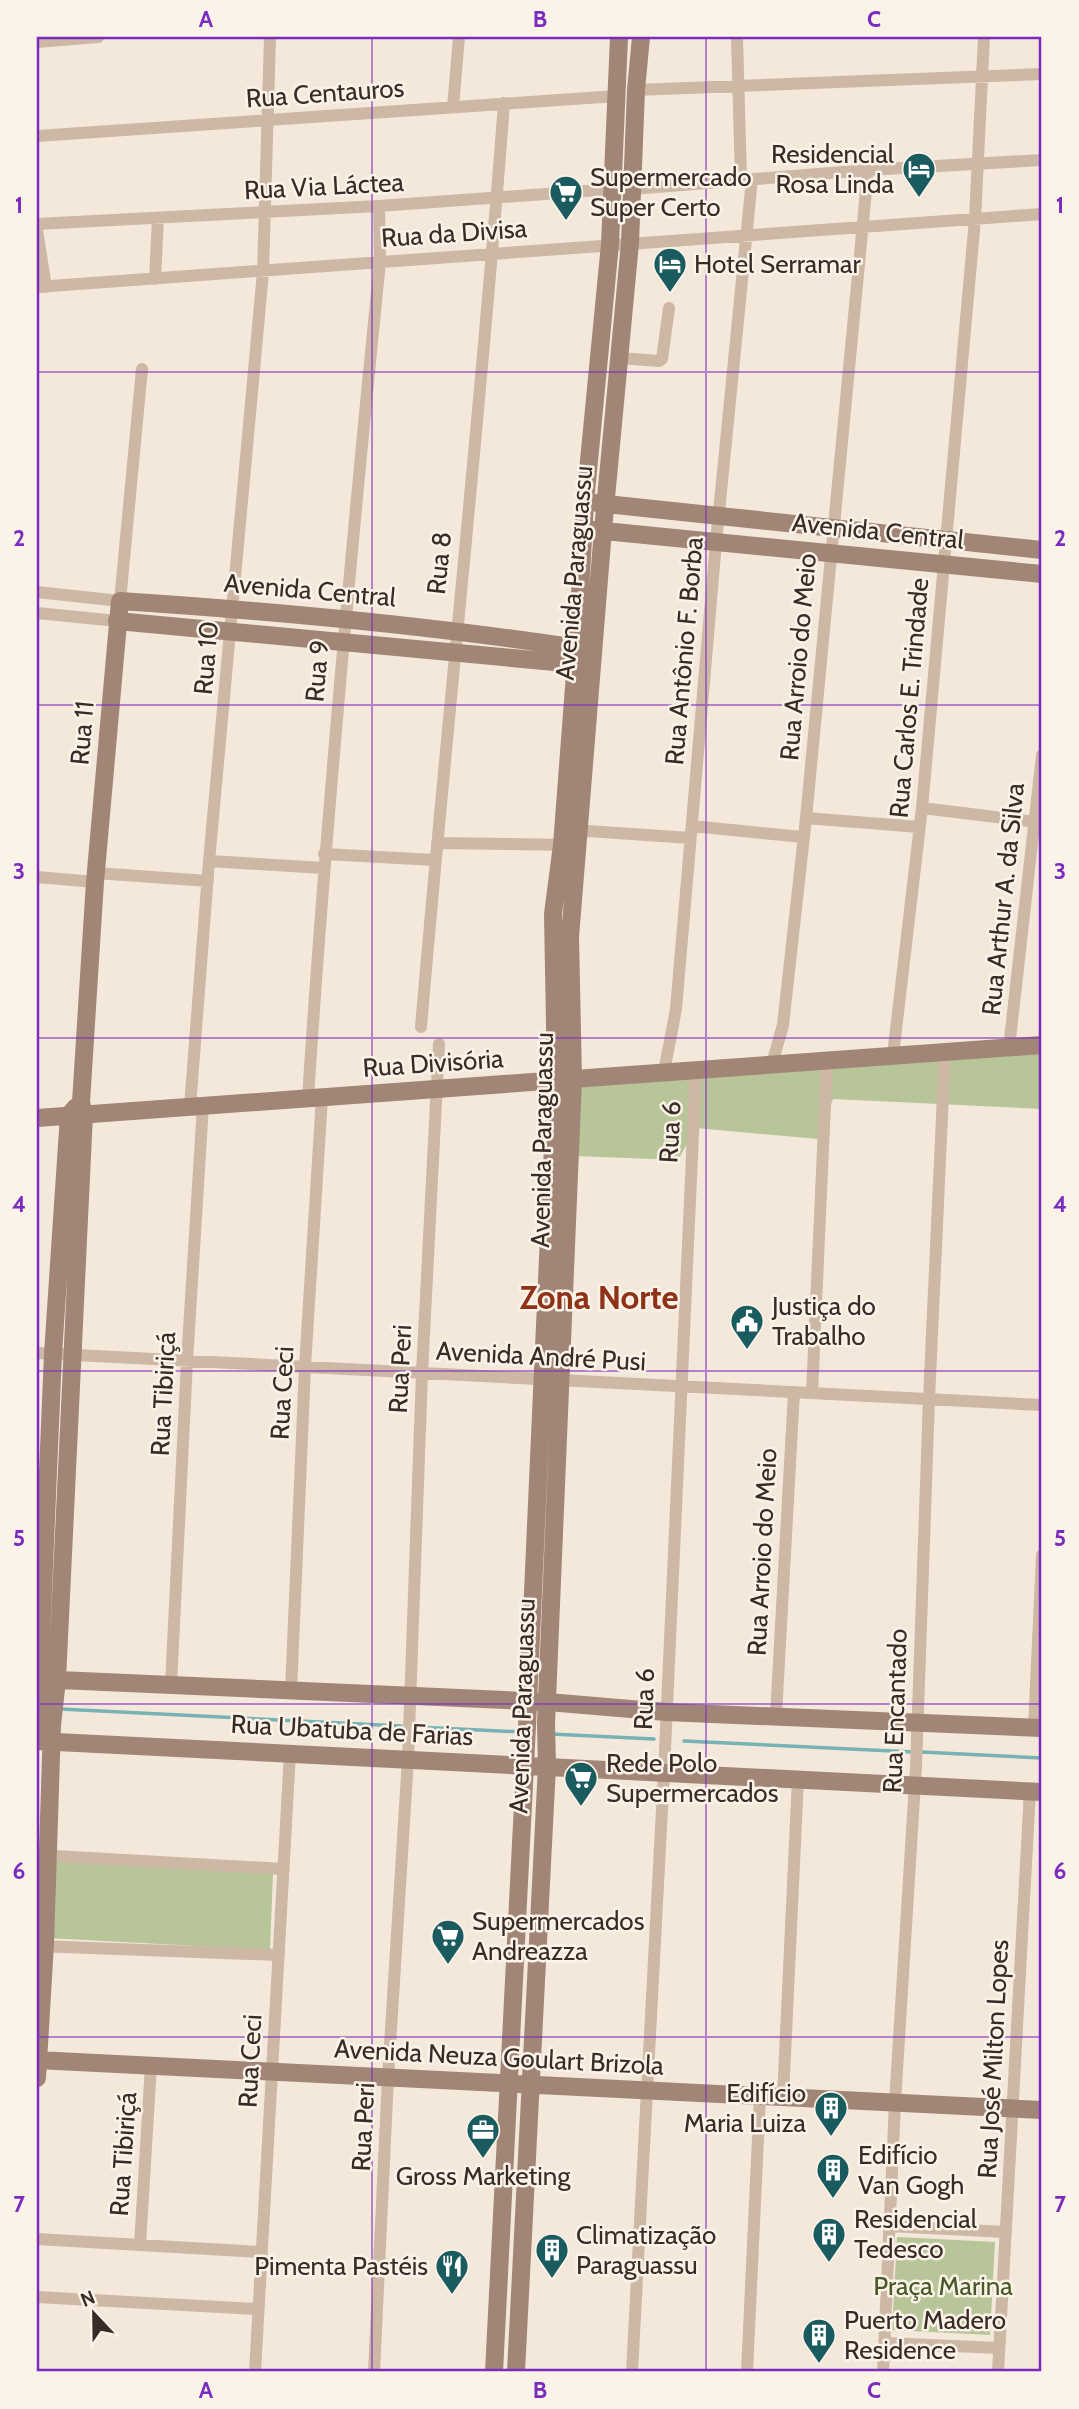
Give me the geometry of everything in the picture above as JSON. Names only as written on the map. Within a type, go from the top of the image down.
[{"type":"street","points":[[37,42],[98,37]]},
{"type":"street","name":"Rua 10","points":[[196,1106],[209,861],[263,272],[270,37]]},
{"type":"street","points":[[453,107],[459,37]]},
{"type":"street","name":"Avenida Paraguassu","points":[[494,2372],[526,1757],[542,1379],[564,1079],[576,656],[585,502],[614,189],[619,37]]},
{"type":"street","name":"Avenida Paraguassu","points":[[570,837],[620,358],[630,243],[636,90],[641,37]]},
{"type":"street","name":"Rua Antônio F. Borba","points":[[664,1072],[676,1009],[716,542],[747,234],[747,179],[737,37]]},
{"type":"street","name":"Rua Carlos E. Trindade","points":[[893,1055],[922,808],[975,219],[984,37]]},
{"type":"street","points":[[636,90],[1042,74]]},
{"type":"street","name":"Rua Centauros","points":[[37,136],[617,96]]},
{"type":"street","name":"Rua 8","points":[[421,1027],[493,253],[504,103]]},
{"type":"street","points":[[632,189],[868,170],[1042,160]]},
{"type":"street","name":"Rua Arroio do Meio","points":[[772,1064],[783,1026],[806,818],[868,170]]},
{"type":"street","name":"Rua Via Láctea","points":[[37,224],[379,206],[614,189]]},
{"type":"street","name":"Rua 9","points":[[315,1097],[324,854],[344,619],[380,262],[379,206]]},
{"type":"street","name":"Rua da Divisa","points":[[41,287],[1042,214]]},
{"type":"street","points":[[155,279],[158,218]]},
{"type":"street","points":[[37,230],[41,287]]},
{"type":"street","points":[[620,358],[662,359],[669,308]]},
{"type":"street","name":"Rua 11","points":[[78,1110],[117,621],[142,369]]},
{"type":"street","name":"Avenida Central","points":[[585,502],[1042,550]]},
{"type":"street","name":"Avenida Central","points":[[583,529],[1042,574]]},
{"type":"street","name":"Avenida Central","points":[[37,592],[456,630],[576,656]]},
{"type":"street","name":"Avenida Central","points":[[37,613],[454,654],[576,656]]},
{"type":"street","name":"Rua Arthur A. da Silva","points":[[1009,1048],[1040,804],[1042,755]]},
{"type":"street","points":[[922,808],[1036,822]]},
{"type":"street","points":[[806,818],[919,827]]},
{"type":"street","points":[[437,843],[691,832],[802,837]]},
{"type":"street","points":[[324,854],[435,860]]},
{"type":"street","points":[[209,861],[323,868]]},
{"type":"street","points":[[37,877],[208,881]]},
{"type":"street","name":"Rua Peri","points":[[374,2372],[388,2077],[408,1759],[408,1697],[422,1373],[439,1044]]},
{"type":"street","name":"Rua Divisória","points":[[37,1118],[78,1110],[196,1106],[1042,1045]]},
{"type":"street","name":"Rua Encantado","points":[[883,2372],[895,2103],[916,1776],[945,1051]]},
{"type":"street","points":[[812,1393],[827,1060]]},
{"type":"street","name":"Rua 6","points":[[632,2372],[664,1772],[696,1068]]},
{"type":"street","name":"Avenida Paraguassu","points":[[516,2372],[546,1758],[561,1380],[564,1079]]},
{"type":"street","name":"Rua Ceci","points":[[291,1691],[315,1097]]},
{"type":"street","name":"Rua Tibiriçá","points":[[171,1685],[196,1106]]},
{"type":"street","points":[[37,2066],[45,1685],[45,1353],[78,1110]]},
{"type":"street","points":[[45,1685],[73,1355],[78,1110]]},
{"type":"street","name":"Avenida André Pusi","points":[[45,1353],[1042,1405]]},
{"type":"street","name":"Rua Arroio do Meio","points":[[776,1715],[794,1392]]},
{"type":"street","points":[[1038,1728],[1042,1555]]},
{"type":"street","name":"Rua Ubatuba de Farias","points":[[45,1685],[171,1685],[548,1702],[666,1712],[776,1715],[918,1731],[1038,1728]]},
{"type":"street","name":"Rua Ubatuba de Farias","points":[[43,1734],[408,1759],[546,1758],[664,1772],[798,1779],[916,1776],[1036,1791]]},
{"type":"street","name":"Rua Ceci","points":[[255,2372],[290,1753]]},
{"type":"street","points":[[783,2097],[798,1779]]},
{"type":"street","name":"Rua José Milton Lopes","points":[[998,2372],[1013,2109],[1036,1791]]},
{"type":"street","points":[[42,1855],[284,1869]]},
{"type":"street","points":[[41,1945],[279,1955]]},
{"type":"street","name":"Avenida Neuza Goulart Brizola","points":[[37,2066],[151,2066],[272,2071],[1042,2110]]},
{"type":"street","name":"Rua Tibiriçá","points":[[140,2245],[151,2066]]},
{"type":"street","points":[[747,2372],[760,2096]]},
{"type":"street","points":[[889,2226],[1006,2232]]},
{"type":"street","points":[[37,2239],[262,2252]]},
{"type":"street","points":[[499,2274],[521,2276]]},
{"type":"street","points":[[37,2297],[258,2309]]},
{"type":"street","points":[[885,2343],[999,2348]]},
{"type":"green space","points":[[1042,1051],[1042,1109],[833,1099],[818,1139],[696,1128],[678,1160],[575,1156],[576,1083]]},
{"type":"green space","points":[[52,1861],[273,1874],[270,1950],[48,1938]]},
{"type":"green space","name":"Praça Marina","points":[[897,2237],[995,2242],[990,2335],[892,2330]]},
{"type":"waterway","points":[[60,1709],[401,1726]]},
{"type":"waterway","points":[[417,1727],[523,1732]]},
{"type":"waterway","points":[[551,1734],[654,1739]]},
{"type":"waterway","points":[[684,1741],[913,1752]]},
{"type":"waterway","points":[[921,1752],[1042,1758]]},
{"type":"place","name":"Residencial Rosa Linda","points":[[919,199]]},
{"type":"place","name":"Supermercado Super Certo","points":[[566,222]]},
{"type":"place","name":"Hotel Serramar","points":[[670,294]]},
{"type":"place","name":"Justiça do Trabalho","points":[[747,1351]]},
{"type":"place","name":"Rede Polo Supermercados","points":[[581,1808]]},
{"type":"place","name":"Supermercados Andreazza","points":[[448,1966]]},
{"type":"place","name":"Edifício Maria Luiza","points":[[831,2138]]},
{"type":"place","name":"Gross Marketing","points":[[483,2160]]},
{"type":"place","name":"Edifício Van Gogh","points":[[833,2200]]},
{"type":"place","name":"Residencial Tedesco","points":[[829,2264]]},
{"type":"place","name":"Climatização Paraguassu","points":[[552,2280]]},
{"type":"place","name":"Pimenta Pastéis","points":[[452,2296]]},
{"type":"place","name":"Puerto Madero Residence","points":[[819,2365]]},
{"type":"district","name":"Zona Norte","points":[[599,1297]]}]
